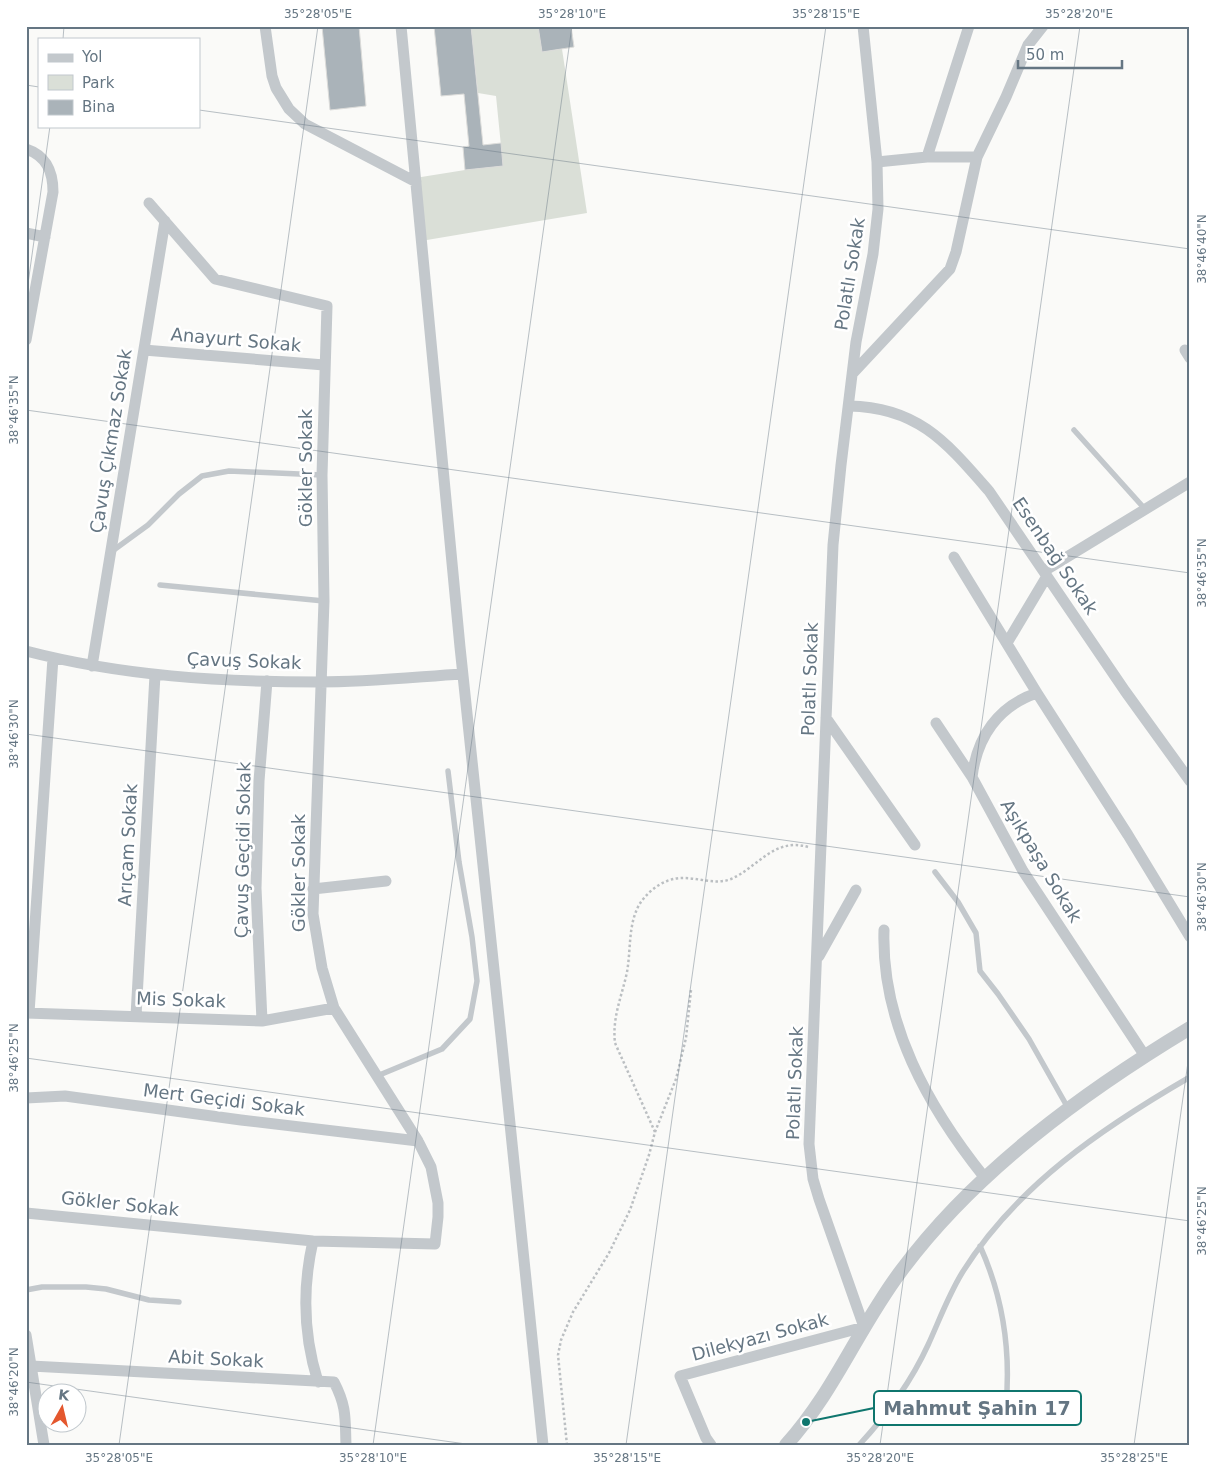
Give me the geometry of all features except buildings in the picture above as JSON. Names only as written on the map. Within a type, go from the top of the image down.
[{"type":"street","points":[[265,26],[272,76],[281,99],[289,109],[305,124],[416,182]]},
{"type":"street","points":[[401,26],[462,674],[543,1445]]},
{"type":"street","name":"Polatlı Sokak","points":[[863,26],[877,162],[878,209],[876,232],[860,320],[841,465],[833,545],[818,959],[809,1127],[811,1162],[818,1199],[864,1327]]},
{"type":"street","points":[[928,157],[969,26]]},
{"type":"street","points":[[853,373],[950,268],[956,252],[977,158],[1006,98],[1028,45],[1043,26]]},
{"type":"street","points":[[26,149],[33,151],[43,158],[52,175],[53,192],[26,340]]},
{"type":"street","points":[[877,162],[928,157],[977,158]]},
{"type":"street","name":"Gökler Sokak","points":[[26,1213],[313,1241],[435,1244],[438,1217],[437,1191],[431,1167],[418,1141],[334,1008],[322,968],[312,914],[324,601],[322,475],[326,306],[215,279],[149,203]]},
{"type":"street","name":"Çavuş Çıkmaz Sokak","points":[[92,666],[165,222]]},
{"type":"street","points":[[26,233],[45,237]]},
{"type":"street","name":"Anayurt Sokak","points":[[144,350],[324,365]]},
{"type":"street","name":"Esenbağ Sokak","points":[[849,406],[880,408],[924,426],[936,435],[969,468],[989,491],[1125,691],[1190,780]]},
{"type":"street","points":[[1007,643],[1045,574],[1190,482]]},
{"type":"street","points":[[954,557],[1190,936]]},
{"type":"street","name":"Çavuş Sokak","points":[[26,651],[92,666],[155,675],[268,681],[321,682],[462,674]]},
{"type":"street","points":[[28,1013],[52,658]]},
{"type":"street","name":"Arıçam Sokak","points":[[136,1016],[155,675]]},
{"type":"street","name":"Çavuş Geçidi Sokak","points":[[262,1021],[256,879],[259,781],[268,681]]},
{"type":"street","points":[[972,777],[978,748],[995,720],[1014,703],[1037,693]]},
{"type":"street","points":[[826,718],[915,845]]},
{"type":"street","name":"Aşıkpaşa Sokak","points":[[936,723],[972,777],[1022,871],[1145,1056]]},
{"type":"street","points":[[314,889],[386,881]]},
{"type":"street","points":[[818,959],[856,890]]},
{"type":"street","points":[[884,930],[884,964],[889,998],[914,1066],[935,1108],[967,1156],[985,1178]]},
{"type":"street","name":"Mis Sokak","points":[[28,1013],[262,1021],[334,1008]]},
{"type":"street","points":[[786,1445],[806,1422],[828,1391],[885,1293],[946,1216],[985,1178],[1069,1110],[1145,1056],[1190,1028]]},
{"type":"street","name":"Mert Geçidi Sokak","points":[[26,1098],[65,1096],[241,1120],[418,1141]]},
{"type":"street","points":[[313,1241],[304,1302],[308,1343],[318,1382]]},
{"type":"street","name":"Dilekyazı Sokak","points":[[711,1445],[706,1438],[680,1376],[864,1327]]},
{"type":"street","points":[[26,1335],[31,1366],[30,1384],[44,1445]]},
{"type":"street","name":"Abit Sokak","points":[[31,1366],[334,1382],[339,1392],[346,1421],[346,1445]]},
{"type":"lane","points":[[1074,430],[1145,509]]},
{"type":"lane","points":[[111,552],[148,525],[179,494],[202,476],[229,471],[322,475]]},
{"type":"lane","points":[[160,585],[324,601]]},
{"type":"lane","points":[[377,1076],[442,1049],[470,1018],[477,981],[472,937],[459,862],[448,771]]},
{"type":"lane","points":[[935,872],[958,902],[976,933],[980,971],[1020,1025],[1069,1110]]},
{"type":"lane","points":[[859,1445],[883,1417],[909,1380],[928,1346],[949,1298],[980,1246],[1006,1214],[1060,1164],[1120,1120],[1190,1077]]},
{"type":"lane","points":[[980,1246],[996,1287],[1004,1321],[1008,1361],[1006,1406]]},
{"type":"lane","points":[[26,1290],[86,1287],[106,1289],[149,1300],[179,1302]]},
{"type":"path","points":[[655,1132],[614,1042],[616,1012],[627,972],[631,930],[639,906],[652,890],[666,881],[687,878],[725,881],[785,846],[803,845],[821,852]]},
{"type":"path","points":[[567,1445],[558,1355],[561,1340],[570,1319],[609,1253],[630,1210],[681,1059],[691,990]]},
{"type":"green space","points":[[471,26],[538,26],[542,52],[562,49],[587,213],[421,241],[415,178],[503,166],[496,96],[478,93]]},
{"type":"place","name":"Mahmut Şahin 17","points":[[806,1422]]}]
